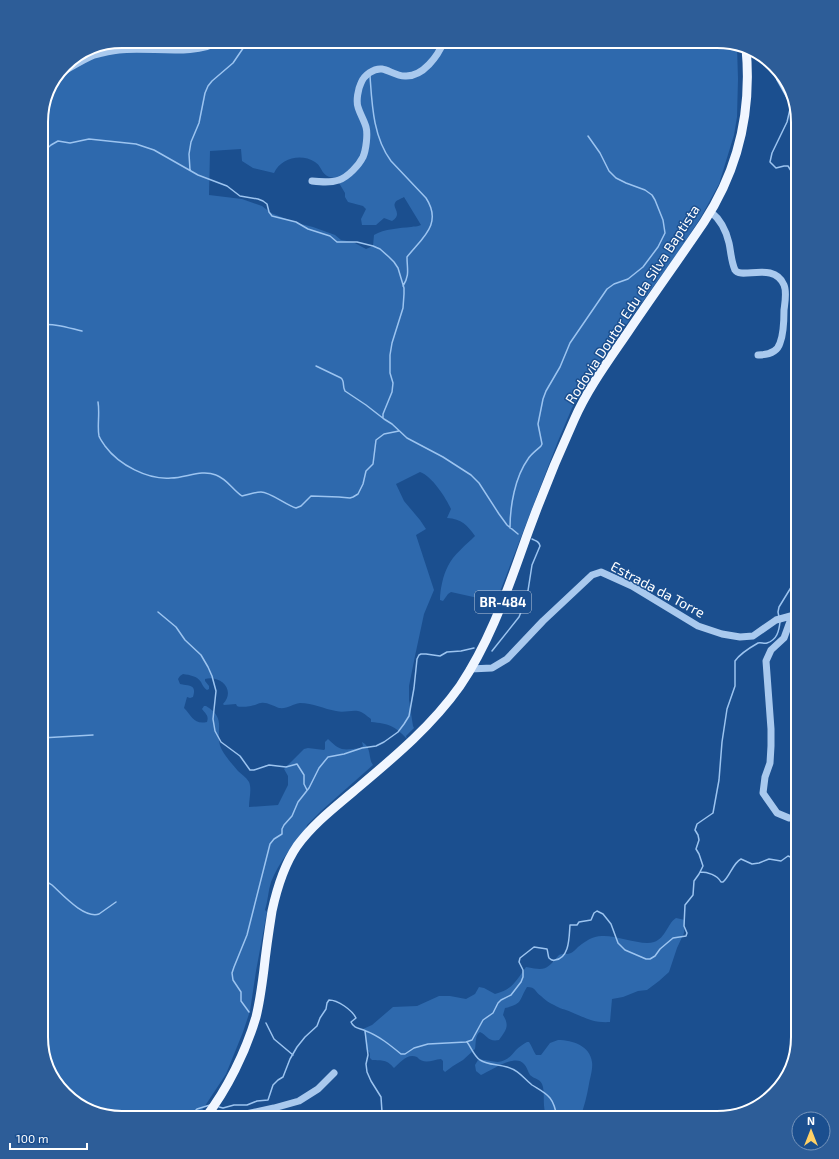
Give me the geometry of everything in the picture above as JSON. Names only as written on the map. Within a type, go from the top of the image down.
[{"type":"main road","name":"Rodovia Doutor Edu da Silva Baptista","points":[[211,1111],[226,1087],[244,1049],[255,1018],[259,1001],[271,918],[285,867],[298,845],[317,824],[416,738],[452,697],[470,669],[496,620],[551,474],[580,408],[602,370],[711,212],[727,181],[740,138],[746,100],[748,82],[746,54]]},
{"type":"street","points":[[72,67],[96,55],[111,52],[140,48],[178,50],[201,48]]},
{"type":"street","points":[[312,181],[326,182],[340,180],[350,173],[363,156],[366,142],[366,128],[357,105],[361,82],[371,71],[382,69],[396,75],[407,76],[418,73],[430,64],[440,48]]},
{"type":"street","points":[[711,212],[718,217],[724,227],[735,270],[741,273],[766,272],[779,278],[784,285],[784,317],[780,345],[774,352],[758,355]]},
{"type":"street","name":"Estrada da Torre","points":[[470,669],[492,668],[507,659],[543,621],[592,575],[601,572],[632,586],[698,626],[722,634],[740,637],[753,636],[778,620],[791,616]]},
{"type":"street","name":"Estrada da Torre","points":[[791,623],[784,638],[771,650],[766,661],[771,746],[770,763],[765,777],[763,793],[777,813],[791,818]]},
{"type":"street","points":[[257,1111],[299,1101],[318,1089],[334,1074]]},
{"type":"shaded area","points":[[117,48],[722,48],[737,51],[737,117],[734,135],[719,184],[701,217],[679,251],[597,365],[572,408],[496,602],[451,592],[443,601],[440,600],[442,583],[450,562],[475,536],[464,523],[447,518],[451,509],[449,504],[438,488],[425,474],[420,472],[396,484],[404,501],[426,529],[416,535],[434,590],[424,614],[409,686],[409,700],[414,728],[406,736],[407,739],[395,728],[371,722],[371,719],[358,711],[339,712],[300,703],[282,708],[263,703],[243,707],[239,707],[236,704],[224,705],[223,704],[227,699],[228,694],[225,685],[221,681],[211,678],[205,679],[209,686],[209,689],[207,690],[197,678],[193,676],[183,674],[178,679],[180,684],[191,686],[194,690],[193,697],[187,697],[184,708],[196,721],[203,723],[207,722],[208,720],[206,714],[202,709],[204,706],[213,711],[217,716],[219,721],[219,742],[221,748],[231,763],[249,782],[249,807],[278,805],[288,785],[288,776],[284,769],[304,749],[324,750],[325,742],[328,739],[339,748],[343,749],[361,748],[363,746],[362,742],[369,750],[373,765],[307,825],[306,829],[287,854],[274,875],[270,885],[265,910],[267,912],[250,1011],[226,1074],[202,1111],[108,1110],[85,1101],[77,1096],[63,1082],[54,1065],[49,1046],[48,117],[52,98],[58,85],[73,66],[85,58],[98,52]],"holes":[[[241,149],[242,161],[253,168],[274,173],[281,164],[292,158],[310,159],[318,164],[327,176],[336,178],[345,193],[345,197],[348,202],[363,206],[366,209],[361,219],[362,225],[376,225],[384,218],[392,221],[397,216],[394,205],[397,200],[404,197],[421,225],[382,231],[374,235],[373,246],[366,249],[353,242],[341,240],[335,235],[271,213],[262,206],[242,199],[209,195],[210,151]]]},
{"type":"shaded area","points":[[676,918],[685,920],[684,933],[669,972],[647,990],[638,991],[623,997],[612,999],[610,1022],[590,1020],[558,1007],[546,1000],[534,989],[527,987],[518,1003],[505,1008],[503,1015],[507,1025],[499,1040],[490,1039],[480,1032],[478,1033],[476,1037],[475,1049],[463,1060],[445,1072],[443,1070],[443,1061],[441,1059],[422,1061],[417,1057],[410,1056],[394,1068],[386,1062],[372,1060],[370,1058],[370,1053],[366,1049],[365,1034],[363,1029],[372,1025],[393,1007],[417,1006],[439,996],[450,996],[466,999],[475,994],[479,987],[495,994],[510,987],[526,967],[538,969],[545,968],[559,955],[571,953],[592,938],[598,936],[608,936],[642,943],[654,942],[664,934]]},
{"type":"shaded area","points":[[558,1040],[569,1041],[580,1045],[591,1056],[592,1070],[582,1111],[545,1111],[542,1084],[530,1075],[525,1065],[520,1061],[503,1064],[481,1075],[476,1071],[475,1065],[478,1060],[498,1062],[504,1061],[527,1042],[529,1042],[536,1055],[541,1055],[550,1043]]},
{"type":"waterway","points":[[190,170],[189,154],[191,142],[199,123],[205,93],[208,86],[233,63],[243,48]]},
{"type":"waterway","points":[[370,76],[374,120],[380,142],[391,161],[426,198],[431,207],[432,216],[428,230],[407,257],[408,269],[403,286]]},
{"type":"waterway","points":[[777,78],[785,95]]},
{"type":"waterway","points":[[790,111],[787,122],[772,153],[770,162],[776,168],[788,166],[791,171]]},
{"type":"waterway","points":[[510,528],[512,501],[523,466],[529,457],[542,444],[538,424],[543,399],[560,367],[570,343],[607,289],[614,284],[628,279],[643,267],[658,247],[665,233],[663,220],[652,195],[645,190],[616,178],[609,171],[600,153],[588,136]]},
{"type":"waterway","points":[[48,148],[58,141],[70,143],[89,139],[136,144],[154,150],[198,175],[227,186],[240,196],[263,201],[267,204],[269,212],[272,216],[296,222],[308,229],[330,236],[337,242],[357,242],[380,249],[394,262],[398,268],[404,288],[403,308],[392,343],[390,355],[390,373],[393,383],[392,392],[383,414],[383,418]]},
{"type":"waterway","points":[[48,325],[57,325],[82,331]]},
{"type":"waterway","points":[[316,366],[341,378],[345,391],[392,424],[407,438],[443,457],[471,475],[479,483],[507,525],[518,534]]},
{"type":"waterway","points":[[98,402],[98,432],[100,438],[111,453],[135,470],[153,477],[162,478],[177,478],[199,473],[210,473],[223,479],[242,496],[261,492],[273,496],[296,508],[301,506],[311,496],[350,498],[358,494],[363,484],[366,471],[373,464],[376,440],[384,434],[399,431]]},
{"type":"waterway","points":[[492,651],[519,617],[527,597],[532,565],[540,546],[538,542],[532,539]]},
{"type":"waterway","points":[[779,617],[779,607],[791,587]]},
{"type":"waterway","points":[[158,612],[176,627],[185,640],[201,655],[208,667],[216,691],[213,719],[215,731],[221,742],[240,756],[250,770],[269,765],[286,767],[297,764],[304,775],[304,784],[307,790]]},
{"type":"waterway","points":[[219,1107],[223,1108],[234,1105],[247,1105],[257,1101],[268,1100],[273,1085],[283,1077],[290,1059],[297,1047],[317,1026],[329,1000],[333,1000],[351,1012],[356,1018],[351,1022],[354,1026],[375,1035],[401,1054],[405,1054],[414,1048],[428,1044],[466,1042],[472,1040],[483,1020],[493,1013],[498,1003],[511,995],[521,982],[523,970],[519,962],[520,958],[534,947],[547,949],[549,958],[552,960],[560,958],[564,955],[568,946],[570,925],[577,925],[579,922],[591,920],[594,913],[597,911],[603,914],[611,924],[618,943],[625,950],[646,959],[650,959],[655,956],[660,949],[673,938],[686,936],[687,933],[684,926],[685,905],[693,895],[694,881],[703,866],[696,849],[699,840],[695,830],[697,824],[713,813],[719,780],[722,742],[727,709],[735,686],[735,661],[758,643],[766,643],[773,640],[778,632],[780,622]]},
{"type":"waterway","points":[[249,1012],[241,1001],[241,992],[233,980],[232,973],[247,935],[270,844],[274,839],[282,834],[284,825],[292,816],[298,802],[309,788],[319,768],[328,757],[376,746],[398,732],[409,716],[417,659],[419,655],[426,654],[440,656],[447,652],[474,648]]},
{"type":"waterway","points":[[48,738],[93,735]]},
{"type":"waterway","points":[[700,872],[712,874],[723,882],[736,863],[741,859],[752,864],[769,859],[781,861],[788,856],[791,857]]},
{"type":"waterway","points":[[48,883],[74,905],[93,915],[99,914],[116,902]]},
{"type":"waterway","points":[[266,1023],[274,1039],[293,1055]]},
{"type":"waterway","points":[[365,1031],[368,1055],[366,1064],[367,1072],[381,1097],[382,1111]]},
{"type":"waterway","points":[[467,1042],[474,1054],[483,1062],[507,1067],[521,1074],[532,1085],[550,1098],[553,1102],[555,1111]]},
{"type":"waterway","points":[[195,1111],[210,1105]]}]
